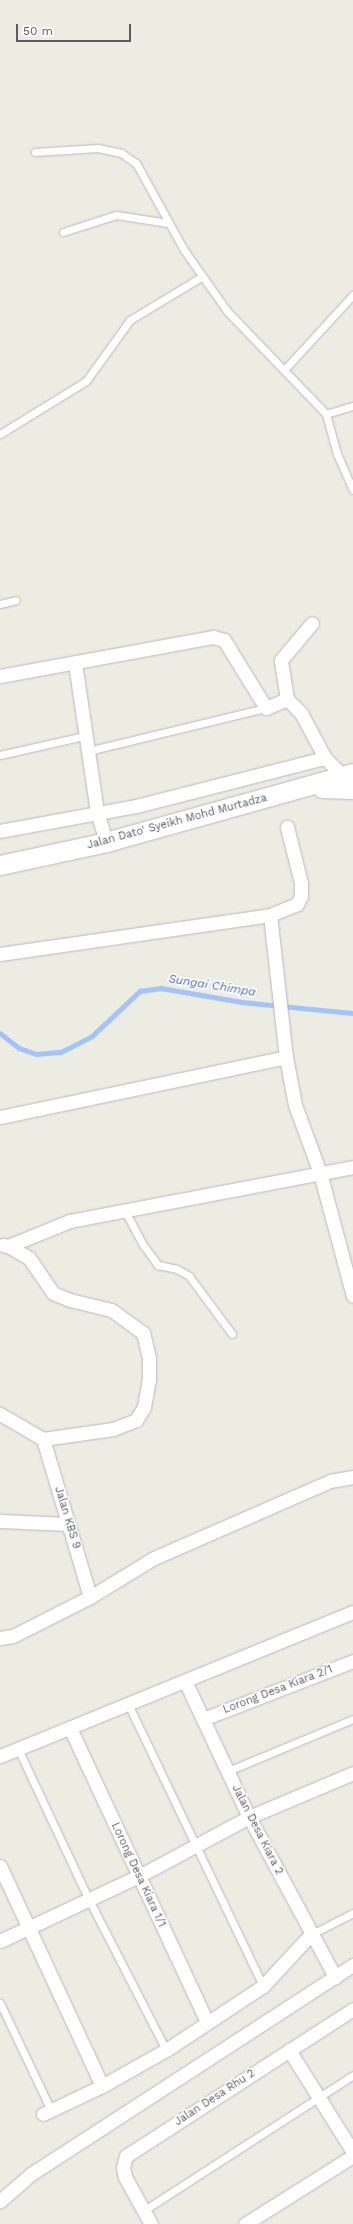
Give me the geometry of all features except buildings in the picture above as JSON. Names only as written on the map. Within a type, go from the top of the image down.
[{"type":"main road","name":"Jalan Dato' Syeikh Mohd Murtadza","points":[[0,865],[106,842],[308,787],[350,779]]},
{"type":"street","points":[[312,623],[281,660],[287,699],[301,713],[325,758],[350,779]]},
{"type":"street","points":[[0,676],[213,637],[224,640],[266,708],[287,699]]},
{"type":"street","points":[[75,663],[88,735],[88,751],[97,812],[106,842]]},
{"type":"street","points":[[0,831],[136,806],[325,758]]},
{"type":"street","points":[[0,954],[270,915],[297,904],[301,896],[301,883],[288,827]]},
{"type":"street","points":[[270,915],[286,1057],[295,1105],[320,1174],[353,1296]]},
{"type":"street","points":[[0,1117],[286,1057]]},
{"type":"street","points":[[4,1245],[70,1222],[320,1174],[353,1166]]},
{"type":"street","points":[[0,1414],[43,1439],[113,1429],[136,1420],[144,1407],[150,1358],[143,1333],[127,1320],[111,1310],[70,1300],[53,1293],[29,1258],[4,1245]]},
{"type":"street","name":"Jalan KBS 9","points":[[43,1439],[90,1597]]},
{"type":"street","points":[[0,1638],[13,1636],[90,1597],[154,1558],[330,1481],[353,1477]]},
{"type":"street","points":[[0,1521],[68,1524]]},
{"type":"street","points":[[0,1756],[353,1612]]},
{"type":"street","name":"Lorong Desa Kiara 2/1","points":[[203,1719],[353,1661]]},
{"type":"street","name":"Jalan Desa Kiara 2","points":[[185,1681],[249,1817],[310,1935],[335,1977]]},
{"type":"street","name":"Lorong Desa Kiara 1/1","points":[[70,1728],[207,2022]]},
{"type":"street","points":[[0,1941],[139,1876],[249,1817],[353,1773]]},
{"type":"street","points":[[0,1866],[102,2086]]},
{"type":"street","points":[[47,2112],[102,2086],[166,2050],[263,1986],[310,1935]]},
{"type":"street","points":[[0,2201],[31,2174],[353,1965]]},
{"type":"street","name":"Jalan Desa Rhu 2","points":[[142,2211],[125,2177],[123,2167],[126,2156],[353,2008]]},
{"type":"street","points":[[289,2050],[353,2152]]},
{"type":"street","points":[[245,2224],[353,2156]]},
{"type":"street","points":[[142,2211],[151,2224]]},
{"type":"lane","points":[[35,152],[98,148],[121,153],[136,163],[168,223],[201,277],[227,311],[326,414],[337,454],[353,490]]},
{"type":"lane","points":[[63,232],[116,215],[168,223]]},
{"type":"lane","points":[[0,434],[86,381],[130,320],[201,277]]},
{"type":"lane","points":[[284,370],[353,295]]},
{"type":"lane","points":[[326,414],[353,406]]},
{"type":"lane","points":[[0,604],[16,600]]},
{"type":"lane","points":[[88,751],[266,708]]},
{"type":"lane","points":[[0,755],[88,735]]},
{"type":"lane","points":[[125,1211],[144,1246],[158,1265],[177,1269],[189,1276],[232,1334]]},
{"type":"lane","points":[[128,1704],[263,1986]]},
{"type":"lane","points":[[228,1771],[353,1719]]},
{"type":"lane","points":[[18,1749],[89,1900],[166,2050]]},
{"type":"lane","points":[[310,1935],[353,1913]]},
{"type":"lane","points":[[0,2003],[47,2112]]},
{"type":"lane","points":[[142,2211],[353,2075]]},
{"type":"waterway","name":"Sungai Chimpa","points":[[0,1033],[19,1048],[36,1054],[61,1052],[92,1036],[140,991],[161,988],[242,1002],[353,1013]]}]
